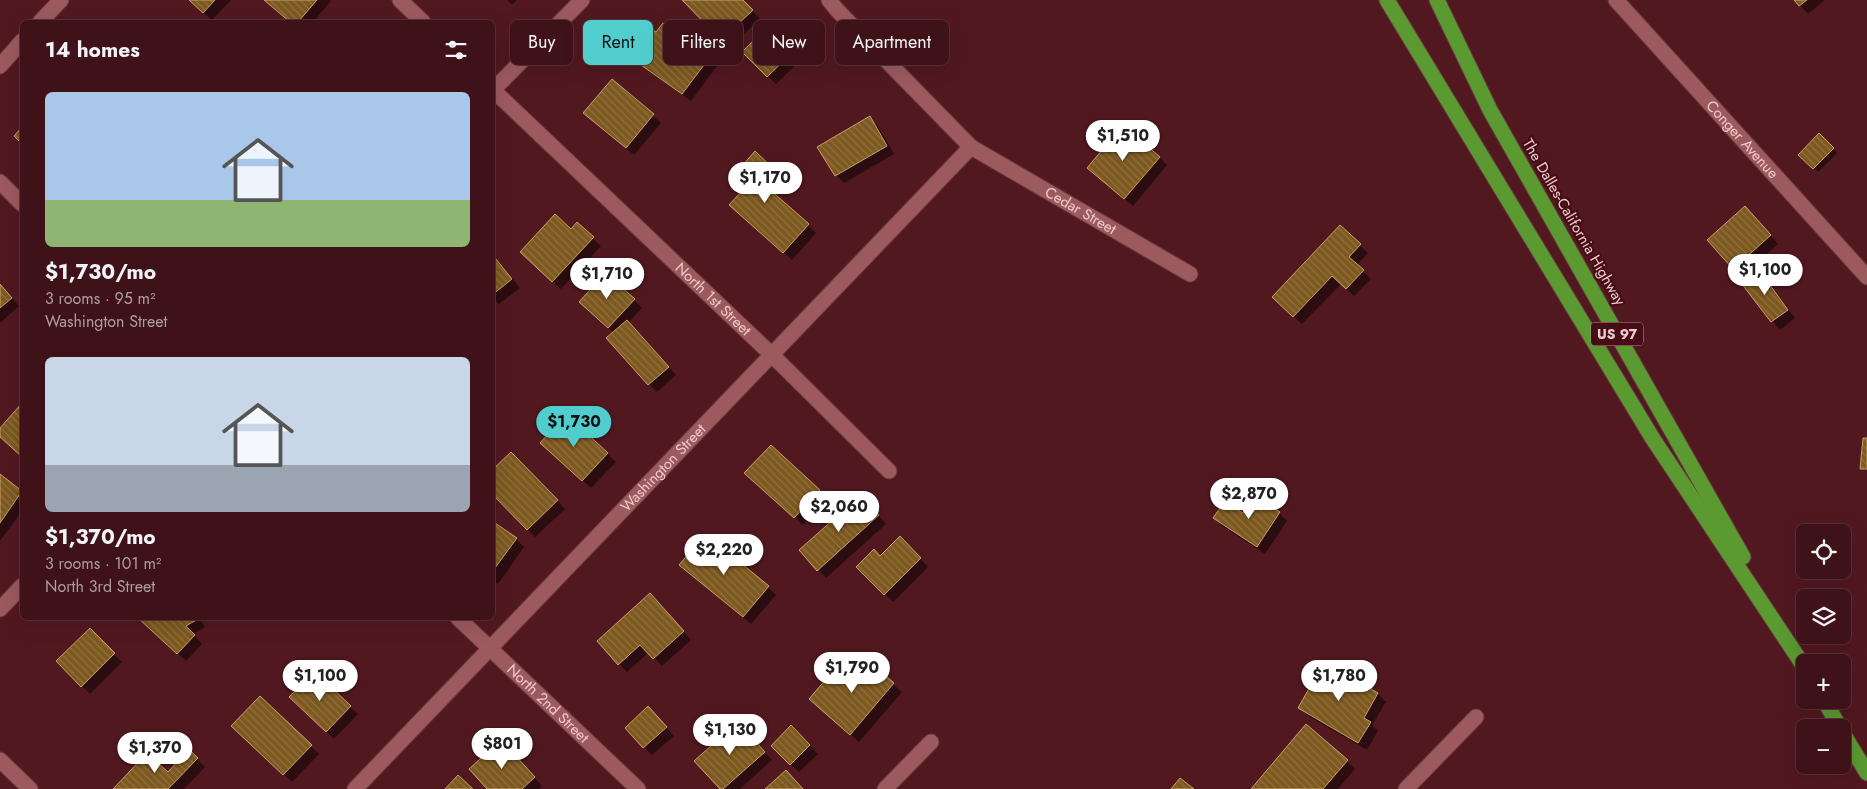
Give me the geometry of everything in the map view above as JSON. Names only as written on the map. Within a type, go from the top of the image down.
[{"type":"highway","points":[[1387,0],[1653,439],[1796,654]]},
{"type":"highway","name":"The Dalles-California Highway","points":[[1437,0],[1490,110],[1797,654]]},
{"type":"highway","points":[[1851,747],[1867,773]]},
{"type":"street","points":[[42,20],[61,0]]},
{"type":"street","points":[[400,0],[421,20]]},
{"type":"street","points":[[495,88],[582,0]]},
{"type":"street","name":"Cedar Street","points":[[829,0],[971,146],[1190,274]]},
{"type":"street","name":"Conger Avenue","points":[[1616,0],[1867,277]]},
{"type":"street","points":[[0,66],[20,43]]},
{"type":"street","name":"North 1st Street","points":[[495,92],[772,355],[889,471]]},
{"type":"street","name":"Washington Street","points":[[355,789],[971,146]]},
{"type":"street","points":[[0,182],[20,202]]},
{"type":"street","points":[[0,609],[20,588]]},
{"type":"street","name":"North 2nd Street","points":[[460,620],[638,789]]},
{"type":"street","points":[[1406,789],[1476,717]]},
{"type":"street","points":[[885,789],[931,742]]},
{"type":"street","points":[[0,760],[30,789]]},
{"type":"building","points":[[189,0],[215,0],[203,13]]},
{"type":"building","points":[[264,0],[317,0],[300,20],[288,20]]},
{"type":"building","points":[[682,0],[743,0],[753,10],[742,20],[702,20]]},
{"type":"building","points":[[1794,0],[1807,0],[1799,6]]},
{"type":"building","points":[[663,23],[663,65],[704,65],[682,94],[641,65],[653,65],[653,30],[656,32]]},
{"type":"building","points":[[753,41],[753,63],[743,53]]},
{"type":"building","points":[[755,65],[779,65],[767,77]]},
{"type":"building","points":[[612,79],[654,114],[626,148],[583,113]]},
{"type":"building","points":[[870,116],[887,146],[835,176],[817,147]]},
{"type":"building","points":[[1123,125],[1160,157],[1124,199],[1087,168]]},
{"type":"building","points":[[20,129],[20,142],[14,136]]},
{"type":"building","points":[[1819,133],[1834,148],[1813,169],[1798,155]]},
{"type":"building","points":[[755,151],[780,175],[768,188],[809,224],[783,253],[729,205],[741,192],[729,181]]},
{"type":"building","points":[[1745,206],[1771,235],[1733,269],[1707,240]]},
{"type":"building","points":[[555,214],[571,229],[577,222],[594,237],[552,282],[520,252]]},
{"type":"building","points":[[1340,225],[1361,244],[1349,257],[1364,270],[1346,289],[1332,276],[1293,317],[1272,297]]},
{"type":"building","points":[[495,258],[512,279],[495,293]]},
{"type":"building","points":[[1759,270],[1788,310],[1771,322],[1741,283]]},
{"type":"building","points":[[605,273],[635,299],[608,328],[579,302]]},
{"type":"building","points":[[0,284],[12,298],[0,308]]},
{"type":"building","points":[[627,320],[669,367],[648,385],[606,338]]},
{"type":"building","points":[[20,405],[20,455],[0,437],[0,428]]},
{"type":"building","points":[[566,414],[608,453],[582,481],[540,443]]},
{"type":"building","points":[[1863,438],[1867,438],[1867,469],[1860,469]]},
{"type":"building","points":[[771,445],[820,490],[794,518],[744,473]]},
{"type":"building","points":[[511,452],[558,500],[527,530],[495,497],[495,467]]},
{"type":"building","points":[[0,474],[20,489],[20,494],[0,523]]},
{"type":"building","points":[[861,495],[879,515],[817,571],[799,550]]},
{"type":"building","points":[[1255,495],[1280,512],[1257,547],[1213,518],[1225,501],[1243,513]]},
{"type":"building","points":[[495,523],[517,538],[495,568]]},
{"type":"building","points":[[705,534],[769,586],[743,617],[679,565]]},
{"type":"building","points":[[900,536],[921,558],[884,595],[856,567],[874,549],[880,556]]},
{"type":"building","points":[[650,593],[684,631],[653,659],[640,645],[618,665],[597,641]]},
{"type":"building","points":[[140,620],[196,620],[186,626],[195,635],[177,654]]},
{"type":"building","points":[[90,628],[115,653],[81,687],[56,661]]},
{"type":"building","points":[[864,657],[894,683],[850,735],[809,699],[838,665],[849,674]]},
{"type":"building","points":[[1324,662],[1378,693],[1364,718],[1371,722],[1358,743],[1298,708]]},
{"type":"building","points":[[314,671],[351,706],[326,732],[289,697]]},
{"type":"building","points":[[260,696],[312,745],[283,775],[231,726]]},
{"type":"building","points":[[648,706],[667,727],[643,748],[625,728]]},
{"type":"building","points":[[738,722],[765,752],[723,789],[720,789],[694,761]]},
{"type":"building","points":[[1306,724],[1348,760],[1323,789],[1251,789]]},
{"type":"building","points":[[791,725],[810,745],[790,765],[771,746]]},
{"type":"building","points":[[501,740],[535,777],[522,789],[487,789],[469,769]]},
{"type":"building","points":[[189,749],[198,758],[168,789],[113,789],[147,753],[168,772]]},
{"type":"building","points":[[786,770],[803,789],[765,789]]},
{"type":"building","points":[[458,775],[473,789],[445,789]]},
{"type":"building","points":[[1180,778],[1194,789],[1171,789]]}]
